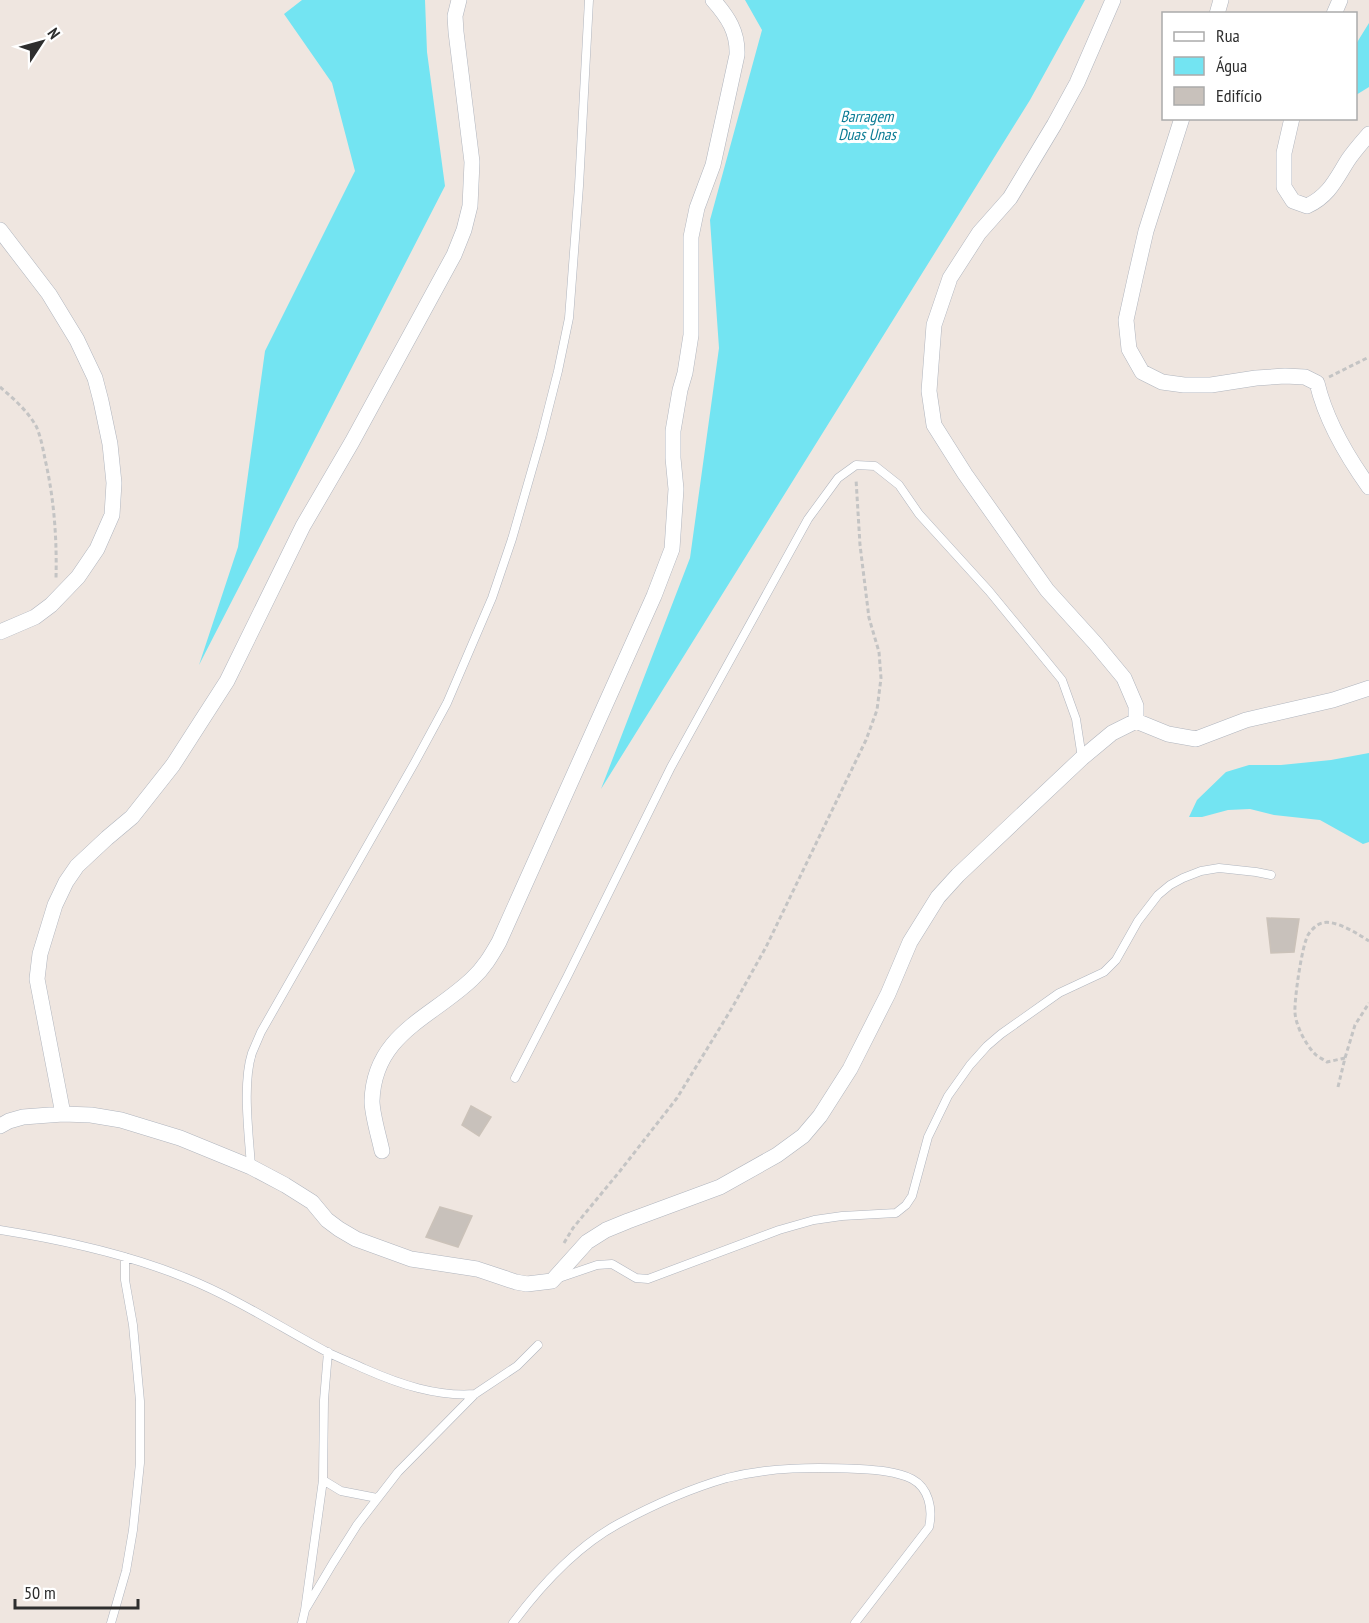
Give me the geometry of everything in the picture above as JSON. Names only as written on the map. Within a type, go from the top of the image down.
[{"type":"street","points":[[63,1114],[37,979],[40,954],[55,905],[77,866],[132,817],[173,765],[227,681],[303,526],[454,255],[464,231],[470,206],[472,162],[456,32],[455,16],[459,0]]},
{"type":"street","points":[[382,1151],[372,1102],[378,1068],[394,1042],[471,980],[488,963],[494,953],[654,596],[672,549],[676,489],[673,430],[691,335],[691,237],[697,208],[713,165],[738,42],[728,18],[713,0]]},
{"type":"street","points":[[1113,0],[1077,83],[1054,125],[1010,198],[979,233],[950,278],[934,326],[929,391],[934,425],[1047,590],[1124,678],[1136,706],[1136,722]]},
{"type":"street","points":[[1181,120],[1139,260],[1126,320],[1129,349],[1142,372],[1162,382],[1210,385],[1285,376],[1305,377],[1317,383],[1322,405],[1335,431],[1369,486]]},
{"type":"street","points":[[1292,120],[1284,153],[1284,187],[1293,201],[1307,206],[1316,202],[1334,186],[1349,158],[1369,134]]},
{"type":"street","points":[[0,230],[49,294],[77,340],[95,378],[111,444],[114,483],[112,515],[97,549],[78,577],[51,605],[35,617],[0,632]]},
{"type":"street","points":[[0,1126],[23,1117],[63,1114],[92,1115],[121,1120],[180,1138],[251,1167],[312,1202],[327,1220],[356,1239],[411,1259],[477,1269],[516,1282],[527,1284],[552,1281],[587,1242],[606,1230],[720,1187],[777,1155],[802,1136],[820,1116],[850,1069],[888,994],[910,942],[938,897],[958,875],[1082,758],[1113,733],[1136,722],[1168,734],[1197,739],[1246,720],[1333,700],[1369,688]]},
{"type":"lane","points":[[251,1167],[247,1105],[249,1075],[252,1055],[261,1032],[447,703],[492,598],[512,539],[541,438],[569,318],[589,0]]},
{"type":"lane","points":[[515,1078],[671,767],[808,519],[838,478],[856,465],[876,466],[899,485],[919,514],[989,591],[1062,680],[1076,719],[1082,758]]},
{"type":"lane","points":[[552,1281],[597,1265],[612,1264],[636,1278],[648,1279],[788,1227],[814,1220],[896,1213],[912,1196],[928,1137],[948,1096],[987,1046],[1059,993],[1104,972],[1116,960],[1138,921],[1158,895],[1170,885],[1201,871],[1219,868],[1271,876]]},
{"type":"lane","points":[[0,1230],[85,1246],[185,1277],[234,1299],[328,1352],[390,1380],[458,1396],[475,1394]]},
{"type":"lane","points":[[111,1623],[130,1551],[140,1463],[140,1401],[133,1325],[124,1280],[125,1257]]},
{"type":"lane","points":[[305,1610],[333,1563],[377,1498],[398,1472],[475,1394],[517,1366],[538,1345]]},
{"type":"lane","points":[[302,1623],[323,1480],[324,1400],[328,1352]]},
{"type":"lane","points":[[513,1623],[559,1569],[597,1537],[618,1524],[686,1491],[729,1478],[798,1467],[877,1471],[901,1476],[913,1480],[923,1490],[930,1503],[929,1527],[855,1623]]},
{"type":"lane","points":[[323,1480],[341,1491],[377,1498]]},
{"type":"path","points":[[1317,383],[1369,357]]},
{"type":"path","points":[[0,387],[25,410],[36,426],[41,440],[50,480],[57,545],[56,585],[51,605]]},
{"type":"path","points":[[562,1247],[573,1228],[677,1098],[732,1008],[771,937],[866,740],[877,710],[881,678],[879,652],[869,618],[860,545],[856,465]]},
{"type":"path","points":[[1345,1058],[1327,1062],[1316,1055],[1305,1041],[1299,1026],[1295,1013],[1304,947],[1308,934],[1324,922],[1349,929],[1369,941]]},
{"type":"path","points":[[1338,1087],[1355,1025],[1369,1003]]},
{"type":"water","points":[[302,0],[425,0],[427,52],[445,186],[199,665],[238,547],[265,351],[355,171],[332,83],[284,14]]},
{"type":"water","name":"Barragem Duas Unas","points":[[745,0],[1085,0],[1030,100],[601,789],[690,558],[719,348],[710,220],[762,30]]},
{"type":"water","points":[[1369,23],[1369,87],[1357,94],[1357,42]]},
{"type":"water","points":[[1369,753],[1369,842],[1363,844],[1320,820],[1274,815],[1250,809],[1228,810],[1202,817],[1189,817],[1197,800],[1226,772],[1249,765],[1281,765],[1331,760]]},
{"type":"building","points":[[1267,918],[1299,919],[1294,952],[1271,953]]},
{"type":"building","points":[[471,1106],[491,1117],[479,1136],[462,1125]]},
{"type":"building","points":[[440,1207],[472,1216],[458,1247],[426,1237]]}]
